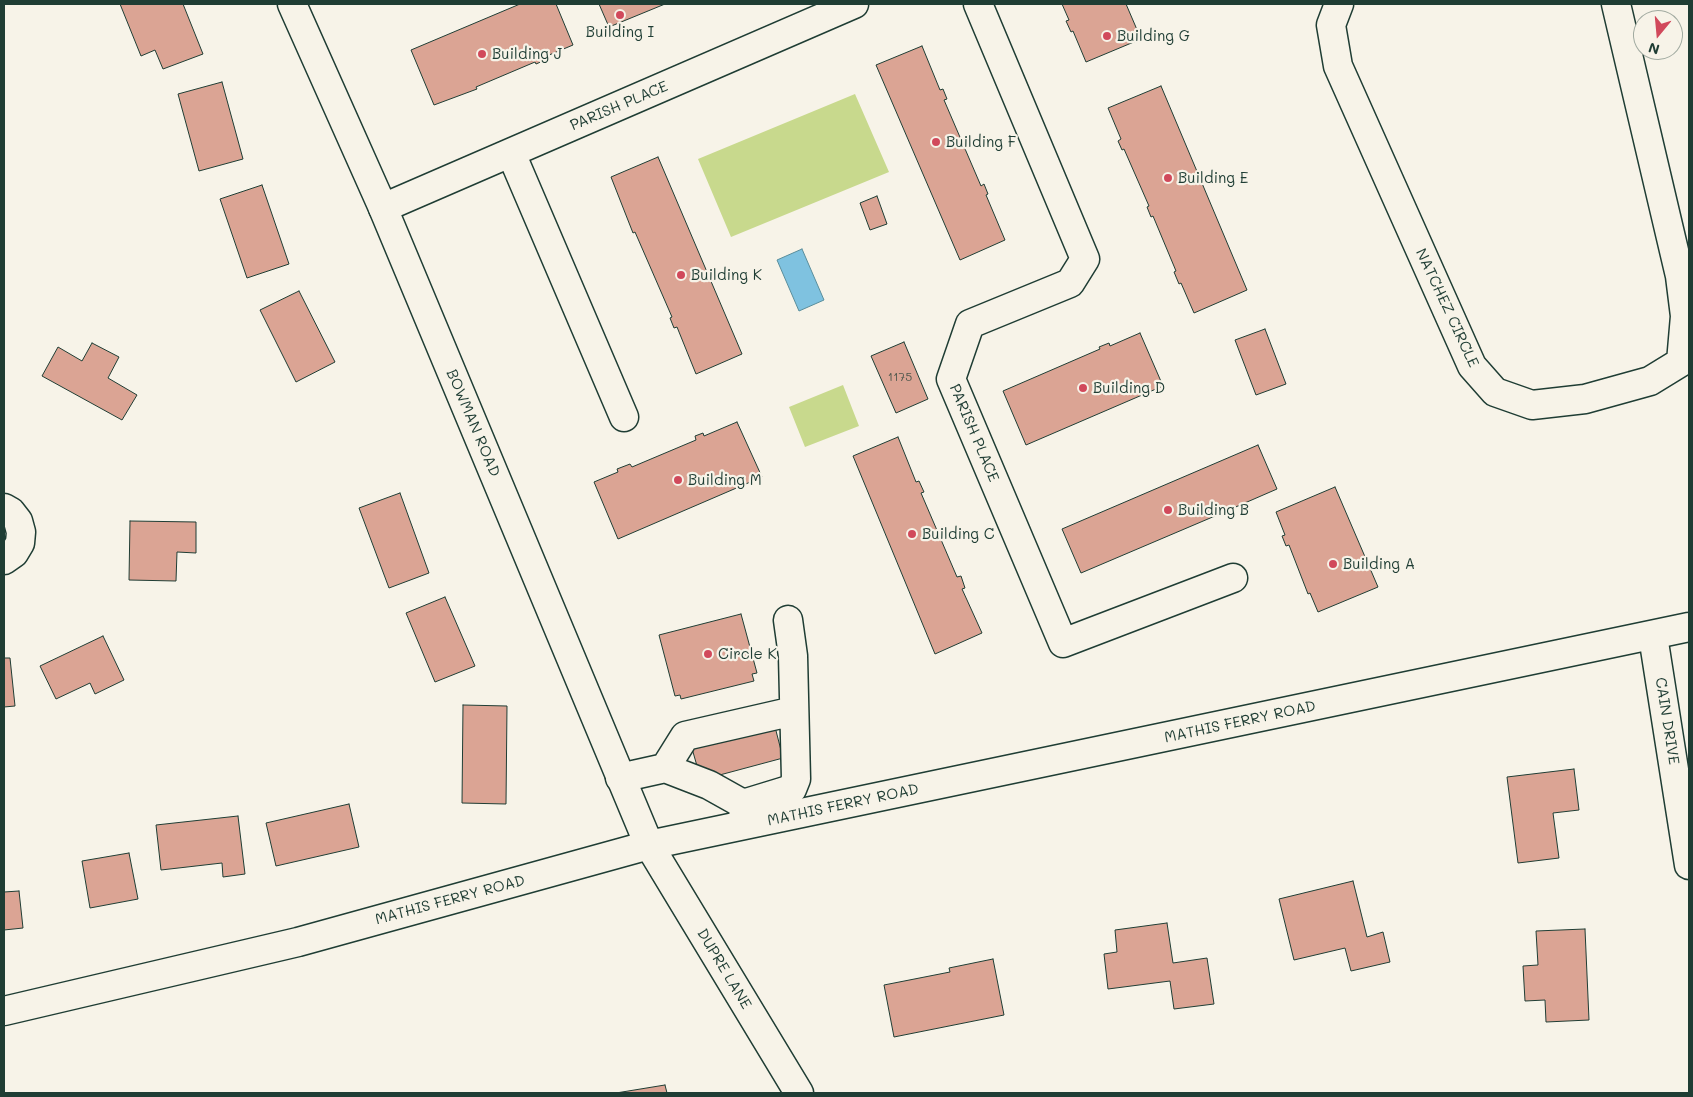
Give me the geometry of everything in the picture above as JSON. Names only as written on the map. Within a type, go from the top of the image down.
[{"type":"street","name":"BOWMAN ROAD","points":[[292,4],[383,208],[649,845]]},
{"type":"street","name":"PARISH PLACE","points":[[383,208],[854,4]]},
{"type":"street","name":"PARISH PLACE","points":[[978,4],[1085,259],[1070,283],[970,324],[950,379],[1064,643],[1233,578]]},
{"type":"street","name":"NATCHEZ CIRCLE","points":[[1339,4],[1331,25],[1338,66],[1472,366],[1495,392],[1532,405],[1585,399],[1650,381],[1681,362],[1685,316],[1680,276],[1616,4]]},
{"type":"street","points":[[511,153],[624,417]]},
{"type":"street","points":[[4,508],[11,512],[18,521],[21,532],[20,543],[14,553],[4,560]]},
{"type":"street","points":[[620,778],[665,768],[710,786],[744,815],[792,789],[796,779],[793,656],[788,620]]},
{"type":"street","name":"MATHIS FERRY ROAD","points":[[4,1011],[298,942],[649,845],[744,815],[1654,636],[1689,627]]},
{"type":"street","name":"CAIN DRIVE","points":[[1654,636],[1689,865]]},
{"type":"street","points":[[665,768],[685,736],[794,711]]},
{"type":"street","name":"DUPRE LANE","points":[[649,845],[799,1093]]},
{"type":"green space","points":[[855,94],[889,172],[731,237],[698,159]]},
{"type":"green space","points":[[843,385],[859,426],[805,447],[789,407]]},
{"type":"water","points":[[802,249],[824,300],[799,311],[777,260]]},
{"type":"building","points":[[120,4],[183,4],[203,54],[163,69],[155,50],[141,56]]},
{"type":"building","name":"Building J","points":[[520,4],[556,4],[573,45],[542,58],[543,61],[536,64],[535,62],[476,87],[477,89],[434,105],[411,50]]},
{"type":"building","name":"Building I","points":[[599,4],[665,4],[609,27]]},
{"type":"building","name":"Building G","points":[[1062,4],[1126,4],[1141,39],[1086,62],[1073,31],[1071,32],[1066,21],[1069,20]]},
{"type":"building","name":"Building F","points":[[922,46],[940,90],[943,89],[947,99],[944,100],[981,186],[984,184],[988,194],[986,195],[1005,240],[960,260],[876,65]]},
{"type":"building","points":[[222,82],[243,159],[199,171],[178,94]]},
{"type":"building","name":"Building E","points":[[1161,86],[1247,290],[1194,313],[1181,283],[1179,284],[1174,272],[1176,271],[1153,216],[1151,217],[1147,207],[1149,206],[1124,149],[1122,150],[1118,141],[1121,139],[1108,108]]},
{"type":"building","name":"Building K","points":[[658,157],[742,354],[696,374],[677,327],[674,328],[670,318],[672,317],[635,232],[633,233],[611,177]]},
{"type":"building","points":[[262,185],[289,264],[247,278],[220,199]]},
{"type":"building","points":[[877,196],[887,224],[870,230],[860,203]]},
{"type":"building","points":[[299,291],[335,362],[296,382],[260,310]]},
{"type":"building","points":[[1265,329],[1286,384],[1256,395],[1235,340]]},
{"type":"building","name":"Building D","points":[[1140,333],[1163,386],[1026,445],[1003,391],[1100,349],[1099,347],[1109,343],[1110,346]]},
{"type":"building","points":[[904,342],[928,399],[896,413],[871,356]]},
{"type":"building","points":[[92,343],[119,357],[108,378],[137,395],[122,420],[42,376],[58,347],[82,361]]},
{"type":"building","name":"Building M","points":[[737,422],[762,477],[618,539],[594,482],[618,472],[617,469],[630,464],[632,467],[696,440],[695,436],[703,433],[704,436]]},
{"type":"building","name":"Building C","points":[[898,437],[916,482],[919,481],[924,492],[921,493],[957,577],[961,576],[965,588],[962,589],[982,633],[935,654],[853,456]]},
{"type":"building","name":"Building B","points":[[1258,445],[1277,489],[1231,509],[1232,511],[1223,515],[1222,513],[1081,573],[1062,529]]},
{"type":"building","name":"Building A","points":[[1335,487],[1378,587],[1318,612],[1310,593],[1308,594],[1289,545],[1286,546],[1282,536],[1285,535],[1276,512]]},
{"type":"building","points":[[400,493],[429,573],[389,588],[359,508]]},
{"type":"building","points":[[130,521],[196,522],[196,553],[177,552],[176,581],[129,580]]},
{"type":"building","points":[[445,597],[475,666],[435,682],[406,613]]},
{"type":"building","name":"Circle K","points":[[741,614],[757,673],[752,674],[754,681],[681,699],[680,695],[675,696],[659,635]]},
{"type":"building","points":[[103,636],[124,680],[95,694],[90,683],[56,699],[40,666]]},
{"type":"building","points":[[4,658],[10,658],[15,706],[4,707]]},
{"type":"building","points":[[463,705],[507,706],[506,804],[462,803]]},
{"type":"building","points":[[774,723],[783,758],[701,780],[691,745]]},
{"type":"building","points":[[1574,769],[1579,810],[1553,813],[1559,858],[1518,863],[1507,777]]},
{"type":"building","points":[[349,804],[359,847],[276,866],[266,823]]},
{"type":"building","points":[[238,816],[245,874],[223,877],[222,863],[161,870],[156,825]]},
{"type":"building","points":[[129,853],[138,899],[90,908],[82,861]]},
{"type":"building","points":[[1353,881],[1367,937],[1383,932],[1390,962],[1351,971],[1345,948],[1294,960],[1279,899]]},
{"type":"building","points":[[19,891],[23,928],[4,930],[4,892]]},
{"type":"building","points":[[1167,923],[1173,963],[1207,958],[1214,1004],[1174,1009],[1170,981],[1108,989],[1104,954],[1117,952],[1115,930]]},
{"type":"building","points":[[1585,929],[1589,1020],[1546,1022],[1545,1000],[1525,1001],[1523,966],[1538,965],[1536,931]]},
{"type":"building","points":[[993,959],[1004,1015],[894,1037],[884,985],[950,972],[949,968]]},
{"type":"building","points":[[665,1085],[667,1093],[616,1093]]},
{"type":"place","name":"Building I","points":[[620,15]]},
{"type":"place","name":"Building G","points":[[1107,36]]},
{"type":"place","name":"Building J","points":[[482,54]]},
{"type":"place","name":"Building F","points":[[936,142]]},
{"type":"place","name":"Building E","points":[[1168,178]]},
{"type":"place","name":"Building K","points":[[681,275]]},
{"type":"place","name":"Building D","points":[[1083,388]]},
{"type":"place","name":"Building M","points":[[678,480]]},
{"type":"place","name":"Building B","points":[[1168,510]]},
{"type":"place","name":"Building C","points":[[912,534]]},
{"type":"place","name":"Building A","points":[[1333,564]]},
{"type":"place","name":"Circle K","points":[[708,654]]}]
